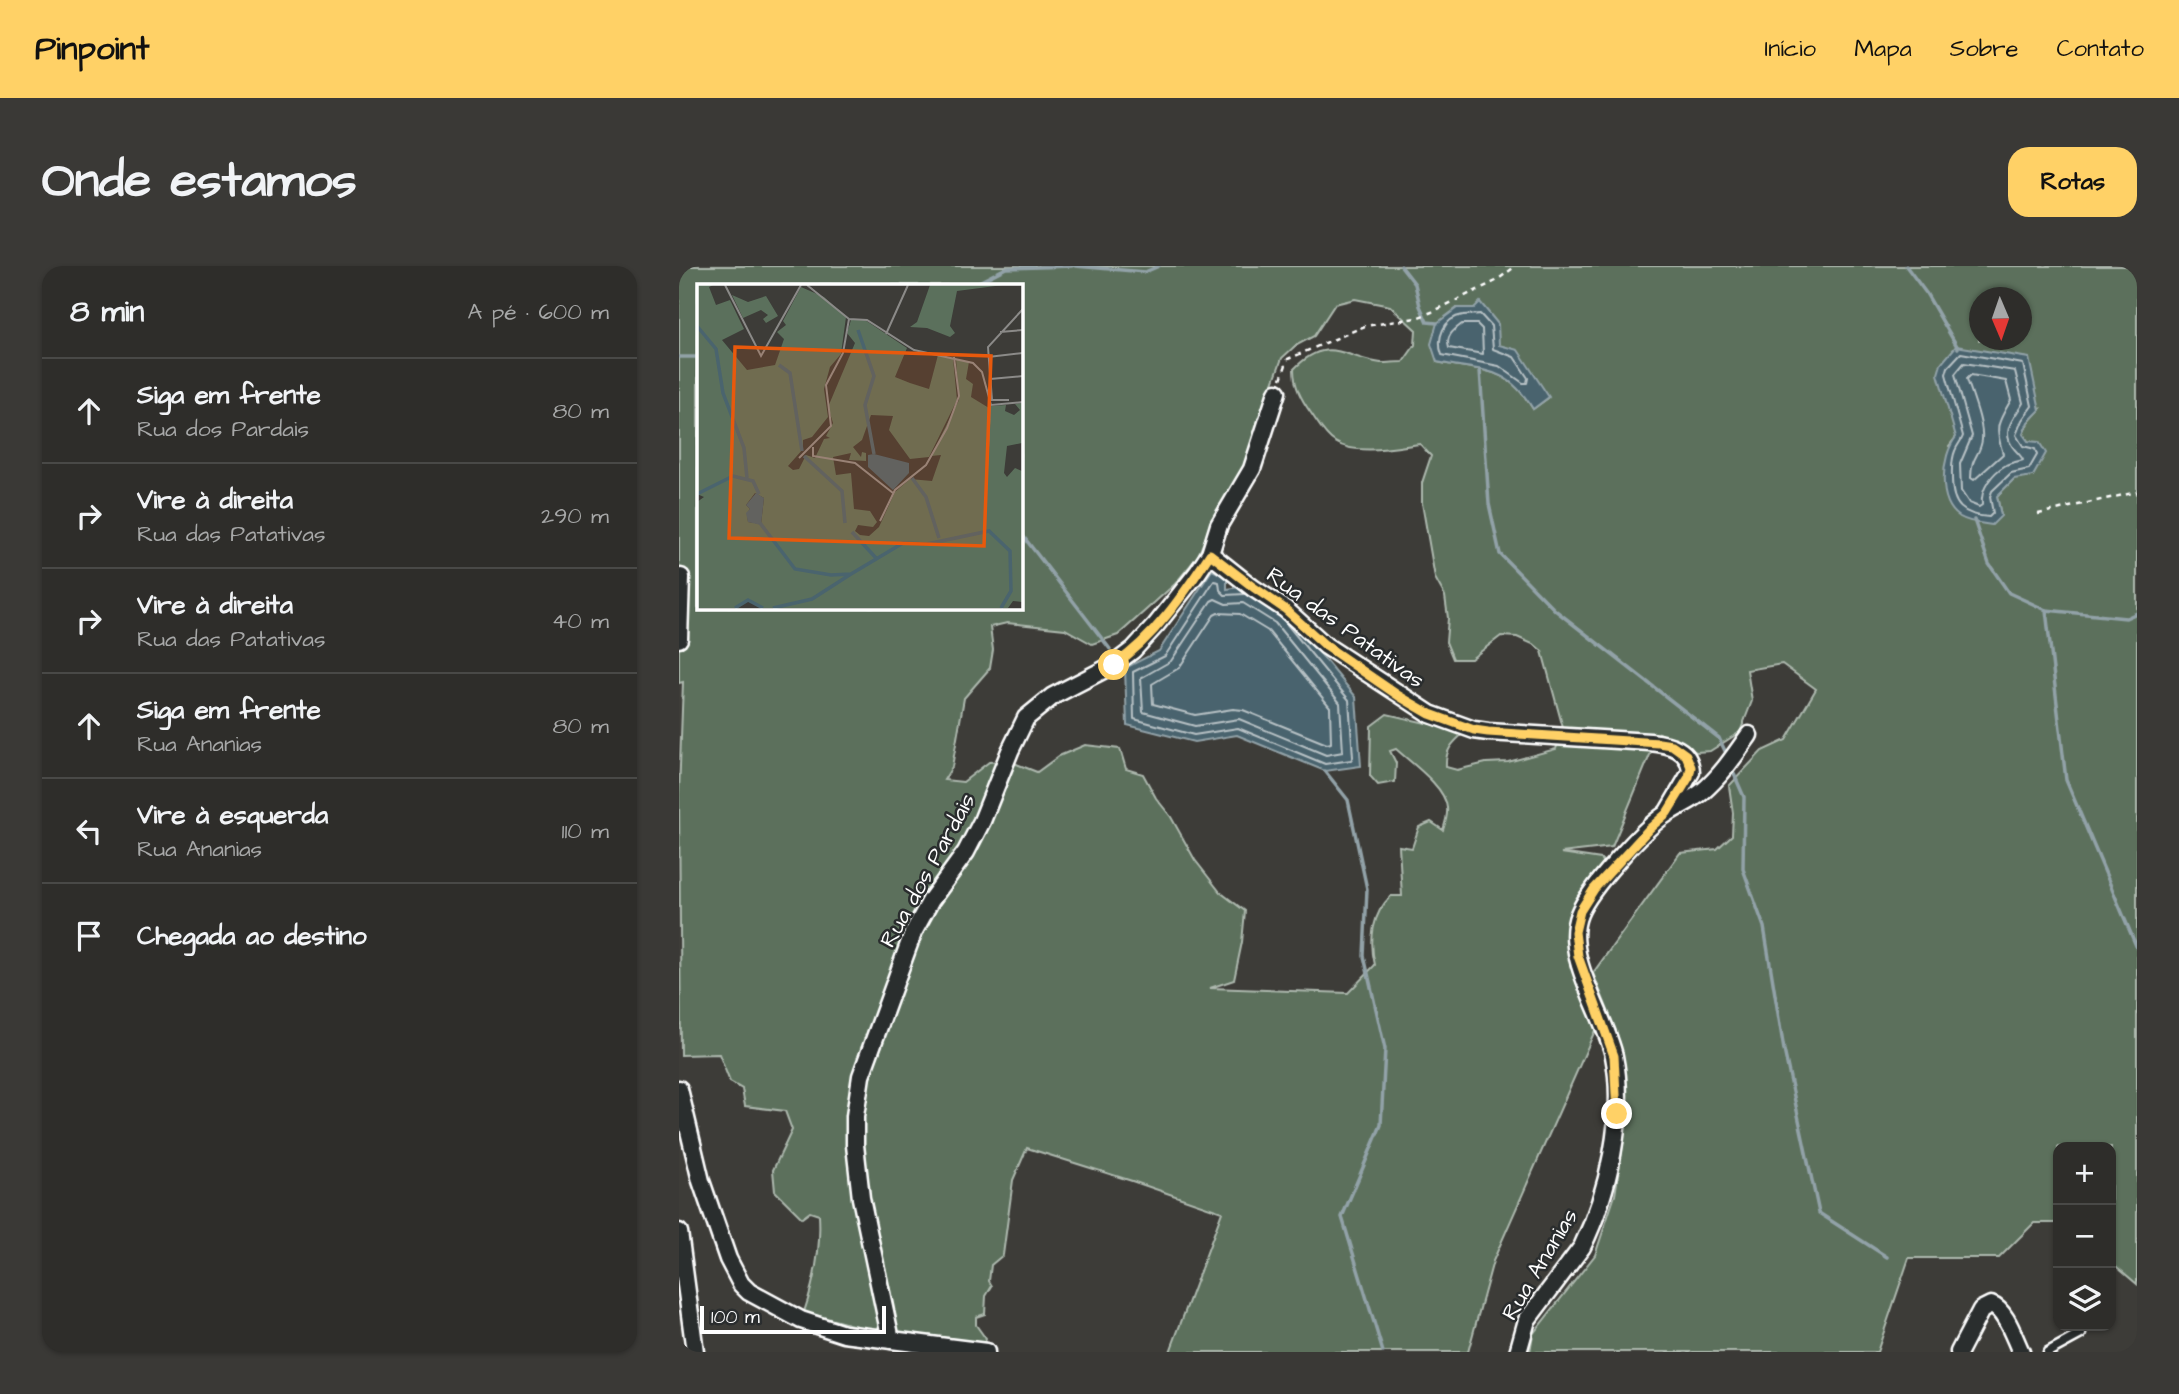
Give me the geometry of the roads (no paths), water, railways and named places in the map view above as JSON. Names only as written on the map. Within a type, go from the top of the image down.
[{"type":"street","name":"Rua dos Pardais","points":[[891,1340],[860,1188],[855,1116],[861,1076],[913,933],[931,900],[966,852],[1027,718],[1053,695],[1114,665],[1133,650],[1183,592],[1210,554],[1219,525],[1251,469],[1277,393]]},
{"type":"street","name":"Rua das Patativas","points":[[1210,554],[1285,609],[1326,646],[1430,714],[1474,730],[1650,742],[1678,748],[1688,759],[1691,772],[1667,813]]},
{"type":"street","points":[[679,639],[681,577]]},
{"type":"street","name":"Rua Ananias","points":[[1518,1352],[1527,1320],[1588,1235],[1604,1188],[1613,1144],[1617,1114],[1614,1056],[1578,956],[1575,932],[1577,921],[1584,903],[1601,880],[1667,813],[1686,804],[1713,782],[1749,735]]},
{"type":"street","points":[[679,1089],[701,1181],[728,1259],[748,1292],[823,1329],[986,1352]]},
{"type":"street","points":[[679,1231],[689,1350]]},
{"type":"street","points":[[1959,1352],[1980,1310],[1991,1305],[1996,1306],[2003,1315],[2021,1352]]},
{"type":"lane","points":[[2048,1352],[2081,1334]]},
{"type":"water","points":[[1480,302],[1498,324],[1499,345],[1518,350],[1549,397],[1533,409],[1523,394],[1503,377],[1480,369],[1437,362],[1431,344],[1437,323],[1457,308],[1474,308]]},
{"type":"water","points":[[1956,346],[2029,358],[2040,410],[2028,422],[2023,434],[2028,441],[2039,442],[2046,453],[2033,476],[2014,479],[1997,496],[2001,516],[1992,525],[1960,517],[1948,501],[1945,467],[1947,455],[1956,437],[1938,374],[1941,364]]},
{"type":"water","points":[[1212,570],[1227,577],[1227,589],[1246,586],[1285,611],[1356,697],[1361,766],[1325,771],[1237,735],[1194,742],[1127,725],[1125,668],[1159,651]]},
{"type":"waterway","points":[[975,284],[1006,268],[1072,266]]},
{"type":"waterway","points":[[1075,266],[1145,272],[1159,266]]},
{"type":"waterway","points":[[1401,266],[1415,284],[1427,322],[1437,323]]},
{"type":"waterway","points":[[1906,266],[1926,293],[1958,348]]},
{"type":"waterway","points":[[679,357],[697,357]]},
{"type":"waterway","points":[[1480,370],[1489,504],[1500,554],[1555,610],[1719,738],[1725,751]]},
{"type":"waterway","points":[[1974,520],[1989,564],[2009,593],[2046,610],[2126,618],[2137,613]]},
{"type":"waterway","points":[[1022,535],[1110,649]]},
{"type":"waterway","points":[[2046,610],[2066,780],[2137,948]]},
{"type":"waterway","points":[[1325,771],[1348,800],[1367,889],[1364,956],[1385,1049],[1381,1125],[1342,1217],[1383,1352]]},
{"type":"waterway","points":[[1734,774],[1744,797],[1743,869],[1764,927],[1784,1050],[1819,1213],[1887,1257]]}]
